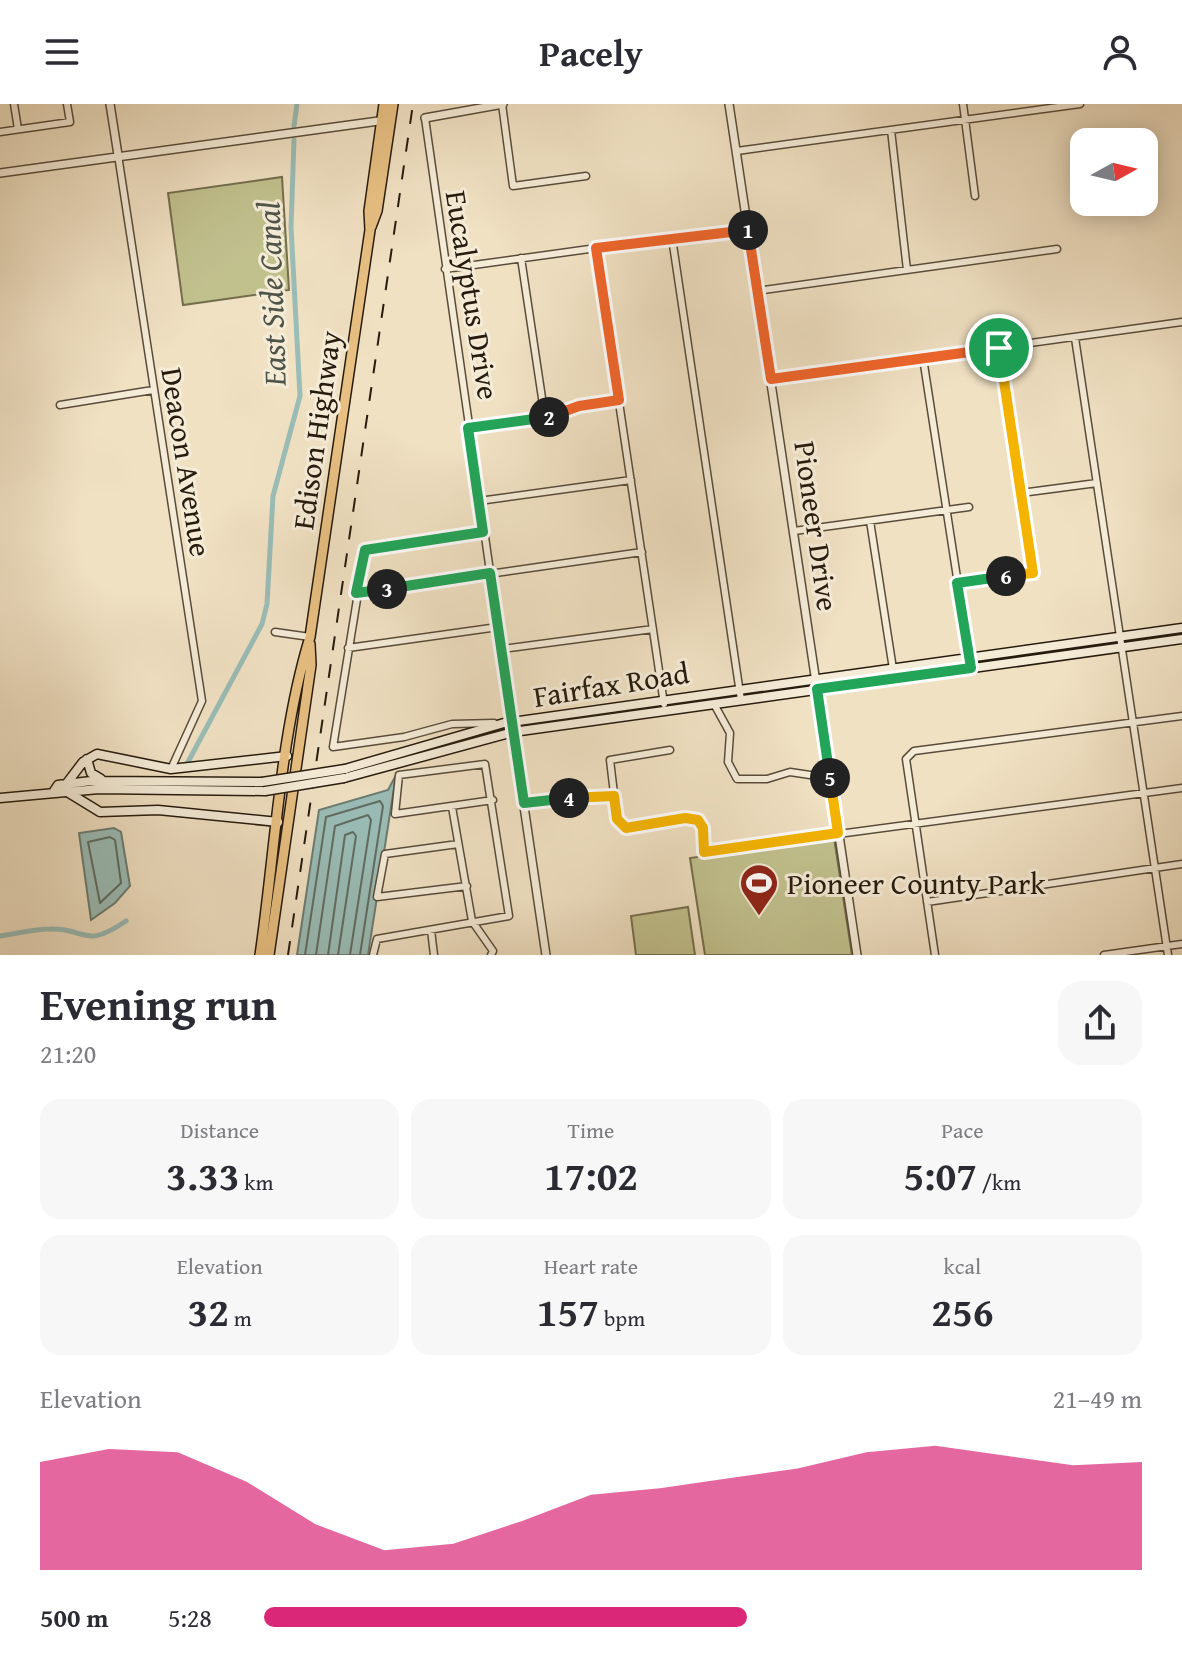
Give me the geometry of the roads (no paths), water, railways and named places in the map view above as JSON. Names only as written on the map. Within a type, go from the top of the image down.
[{"type":"main road","name":"Edison Highway","points":[[384,104],[386,120]]},
{"type":"main road","name":"Edison Highway","points":[[260,955],[287,756],[302,661],[310,637],[370,230],[369,211],[386,120],[393,104]]},
{"type":"main road","name":"Fairfax Road","points":[[1120,643],[1182,628]]},
{"type":"main road","name":"Edison Highway","points":[[269,955],[311,665],[310,637]]},
{"type":"main road","name":"Fairfax Road","points":[[68,788],[263,787],[344,774],[509,726],[664,705],[740,689],[816,684],[1120,643],[1182,639]]},
{"type":"main road","name":"Fairfax Road","points":[[664,705],[714,704],[893,669],[970,663]]},
{"type":"main road","points":[[278,822],[158,810],[100,812],[68,788],[87,759],[102,755],[171,769],[287,756]]},
{"type":"main road","points":[[87,759],[91,773],[104,781]]},
{"type":"main road","name":"Fairfax Road","points":[[0,798],[104,781],[263,787]]},
{"type":"main road","points":[[90,807],[96,789]]},
{"type":"street","points":[[14,104],[18,129]]},
{"type":"street","points":[[0,132],[70,122],[67,104]]},
{"type":"street","points":[[110,104],[118,155]]},
{"type":"street","points":[[425,118],[474,106],[502,104],[513,186],[586,176]]},
{"type":"street","name":"Pioneer Drive","points":[[729,104],[857,955]]},
{"type":"street","points":[[963,104],[975,196]]},
{"type":"street","points":[[737,151],[1080,104]]},
{"type":"street","name":"Eucalyptus Drive","points":[[425,118],[502,649],[509,726],[524,803],[546,955]]},
{"type":"street","points":[[0,173],[386,120]]},
{"type":"street","points":[[891,130],[907,270]]},
{"type":"street","name":"Deacon Avenue","points":[[118,155],[202,701],[171,769]]},
{"type":"street","points":[[445,269],[748,227]]},
{"type":"street","points":[[672,238],[741,700]]},
{"type":"street","points":[[596,248],[664,705]]},
{"type":"street","points":[[757,291],[1057,249]]},
{"type":"street","points":[[521,258],[545,418]]},
{"type":"street","points":[[771,379],[1182,322]]},
{"type":"street","points":[[1075,338],[1168,955]]},
{"type":"street","points":[[957,583],[1033,573],[999,348]]},
{"type":"street","points":[[923,358],[970,663]]},
{"type":"street","points":[[60,405],[153,390]]},
{"type":"street","points":[[468,428],[545,418],[579,406],[619,400]]},
{"type":"street","points":[[479,501],[631,480]]},
{"type":"street","points":[[1021,493],[1097,483]]},
{"type":"street","points":[[794,531],[969,507]]},
{"type":"street","points":[[870,521],[893,669]]},
{"type":"street","points":[[483,532],[370,547],[362,556],[333,747],[404,737],[452,724],[509,726]]},
{"type":"street","points":[[356,593],[642,552]]},
{"type":"street","points":[[348,648],[498,627]]},
{"type":"street","points":[[502,649],[653,629]]},
{"type":"street","points":[[275,632],[310,637]]},
{"type":"street","points":[[714,704],[730,733],[728,762],[737,779],[767,779],[790,772],[830,778]]},
{"type":"street","points":[[935,955],[906,759],[909,755],[914,751],[1182,716]]},
{"type":"street","points":[[670,750],[610,760],[617,819],[621,826],[629,829],[685,818],[701,823],[704,852],[1182,788]]},
{"type":"street","points":[[373,955],[377,939],[509,916],[493,800],[485,764],[399,775],[395,814],[493,800]]},
{"type":"street","points":[[524,803],[614,796]]},
{"type":"street","points":[[452,807],[472,921],[493,951],[491,955]]},
{"type":"street","points":[[458,844],[385,854],[377,897],[467,886]]},
{"type":"street","points":[[927,902],[1182,864]]},
{"type":"street","points":[[431,930],[434,955]]},
{"type":"street","points":[[1104,955],[1182,944]]},
{"type":"water","points":[[396,775],[368,955],[297,955],[319,810],[388,790]]},
{"type":"water","points":[[114,828],[121,832],[130,886],[115,903],[91,920],[79,833]]},
{"type":"waterway","name":"East Side Canal","points":[[294,126],[297,104]]},
{"type":"waterway","name":"East Side Canal","points":[[188,762],[262,624],[267,604],[273,496],[300,396],[291,227],[294,140]]},
{"type":"waterway","name":"East Side Canal","points":[[0,936],[50,929],[93,936],[112,930],[126,921]]},
{"type":"railway","points":[[288,955],[413,104]]},
{"type":"place","name":"Pioneer County Park","points":[[759,917]]}]
